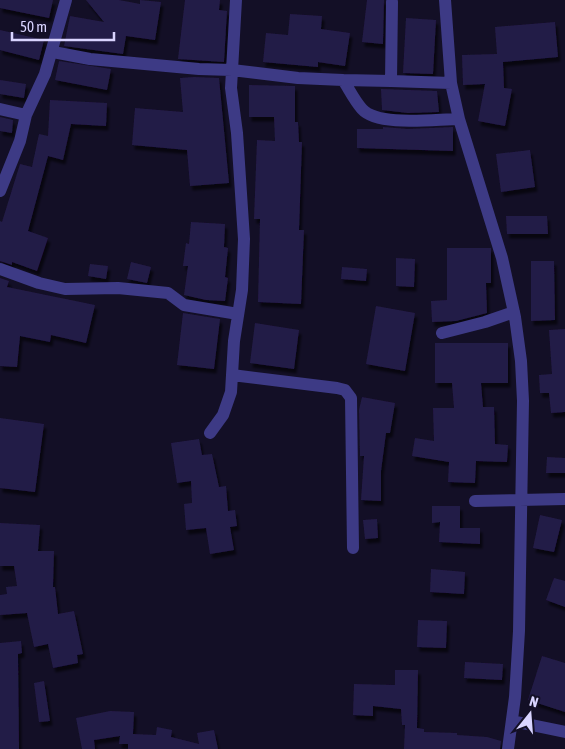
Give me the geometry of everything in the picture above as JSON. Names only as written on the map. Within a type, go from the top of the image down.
[{"type":"street","points":[[0,191],[20,141],[26,115],[53,52],[66,0]]},
{"type":"street","points":[[210,433],[223,416],[230,392],[244,239],[237,133],[231,88],[236,0]]},
{"type":"street","points":[[445,0],[451,84],[459,119],[502,258],[514,312],[521,361],[523,402],[519,631],[508,749]]},
{"type":"street","points":[[391,81],[392,2]]},
{"type":"street","points":[[53,52],[90,58],[232,70],[298,78],[451,84]]},
{"type":"street","points":[[343,80],[362,110],[372,117],[386,120],[459,119]]},
{"type":"street","points":[[0,109],[26,115]]},
{"type":"street","points":[[0,269],[39,283],[65,289],[118,288],[168,293],[184,305],[238,314]]},
{"type":"street","points":[[442,333],[514,312]]},
{"type":"street","points":[[232,375],[336,388],[345,390],[351,398],[353,548]]},
{"type":"street","points":[[475,501],[565,499]]},
{"type":"street","points":[[512,721],[565,732]]},
{"type":"building","points":[[0,0],[53,0],[49,18],[0,8]]},
{"type":"building","points":[[86,0],[119,0],[140,4],[140,0],[161,2],[155,40],[126,36],[123,54],[64,46],[70,16],[104,22]]},
{"type":"building","points":[[185,0],[220,0],[219,10],[227,11],[224,62],[178,59]]},
{"type":"building","points":[[367,0],[384,0],[383,44],[362,42]]},
{"type":"building","points":[[290,14],[322,16],[321,29],[350,33],[345,66],[318,62],[318,67],[263,62],[266,33],[288,35]]},
{"type":"building","points":[[406,18],[436,20],[433,74],[403,73]]},
{"type":"building","points":[[555,22],[558,57],[503,62],[504,88],[512,89],[505,126],[478,121],[485,84],[463,85],[462,55],[497,54],[495,27]]},
{"type":"building","points":[[0,30],[44,40],[39,60],[0,50]]},
{"type":"building","points":[[59,61],[111,69],[107,90],[55,80]]},
{"type":"building","points":[[180,78],[219,78],[229,183],[190,186],[187,150],[132,145],[135,108],[183,112]]},
{"type":"building","points":[[0,80],[26,84],[24,98],[0,94]]},
{"type":"building","points":[[249,85],[295,86],[295,122],[298,122],[299,142],[302,142],[299,230],[304,230],[301,304],[258,302],[260,219],[254,219],[257,140],[275,141],[274,117],[249,117]]},
{"type":"building","points":[[381,89],[437,91],[439,112],[408,113],[382,110]]},
{"type":"building","points":[[50,100],[107,103],[106,126],[71,124],[63,160],[48,156],[28,231],[48,238],[37,271],[12,262],[12,265],[0,261],[0,221],[2,222],[20,164],[32,167],[39,134],[48,136]]},
{"type":"building","points":[[0,117],[13,120],[12,133],[0,131]]},
{"type":"building","points":[[383,127],[408,129],[453,127],[453,151],[357,148],[357,129],[383,129]]},
{"type":"building","points":[[530,150],[535,187],[501,192],[496,154]]},
{"type":"building","points":[[506,216],[547,216],[548,234],[507,234]]},
{"type":"building","points":[[191,222],[225,224],[224,247],[228,248],[225,277],[228,278],[225,301],[206,300],[184,295],[188,266],[183,266],[186,243],[189,244]]},
{"type":"building","points":[[447,248],[491,248],[491,283],[486,283],[487,313],[456,321],[432,322],[431,301],[447,300]]},
{"type":"building","points":[[396,258],[415,259],[414,287],[396,286]]},
{"type":"building","points":[[531,261],[554,261],[555,320],[531,321]]},
{"type":"building","points":[[131,262],[151,267],[147,283],[127,279]]},
{"type":"building","points":[[90,264],[108,266],[106,279],[88,276]]},
{"type":"building","points":[[342,267],[367,269],[366,281],[341,279]]},
{"type":"building","points":[[0,278],[9,281],[7,287],[95,305],[86,343],[51,335],[50,342],[20,336],[17,367],[0,366]]},
{"type":"building","points":[[376,306],[415,313],[405,371],[366,364]]},
{"type":"building","points":[[183,313],[220,319],[214,369],[177,365]]},
{"type":"building","points":[[255,323],[299,330],[294,369],[250,363]]},
{"type":"building","points":[[565,329],[565,412],[551,413],[549,393],[540,393],[539,375],[552,374],[549,330]]},
{"type":"building","points":[[435,343],[508,343],[508,383],[481,383],[483,407],[494,407],[495,444],[508,445],[507,462],[476,461],[475,483],[448,482],[449,462],[412,456],[415,438],[434,441],[433,408],[454,408],[452,383],[435,383]]},
{"type":"building","points":[[362,397],[395,403],[390,433],[386,433],[381,471],[381,501],[361,500],[364,456],[360,456],[359,410]]},
{"type":"building","points":[[0,418],[44,424],[35,492],[0,488]]},
{"type":"building","points":[[199,439],[202,455],[212,454],[219,487],[226,486],[228,511],[235,510],[237,526],[230,527],[234,550],[210,554],[206,528],[186,530],[184,504],[192,503],[191,481],[177,483],[171,443]]},
{"type":"building","points":[[547,457],[565,458],[565,473],[546,473]]},
{"type":"building","points":[[432,506],[460,506],[460,528],[480,528],[480,544],[439,542],[440,522],[432,523]]},
{"type":"building","points":[[540,515],[562,520],[554,552],[533,548]]},
{"type":"building","points":[[377,519],[378,538],[365,539],[363,520]]},
{"type":"building","points":[[0,523],[40,525],[38,551],[54,551],[53,587],[55,587],[58,614],[74,611],[83,654],[77,655],[78,663],[53,668],[48,644],[34,647],[27,613],[0,615],[0,595],[7,594],[6,587],[17,586],[14,566],[0,566]]},
{"type":"building","points":[[431,569],[465,572],[464,594],[430,592]]},
{"type":"building","points":[[554,578],[565,581],[565,607],[546,600]]},
{"type":"building","points":[[418,620],[447,621],[446,648],[417,647]]},
{"type":"building","points":[[21,641],[22,653],[18,654],[19,749],[0,749],[0,643]]},
{"type":"building","points":[[542,656],[565,663],[565,712],[528,700]]},
{"type":"building","points":[[465,662],[503,664],[502,680],[464,678]]},
{"type":"building","points":[[395,670],[418,670],[417,728],[424,729],[424,732],[457,733],[457,735],[487,737],[501,741],[500,749],[404,749],[405,725],[402,725],[401,709],[373,706],[373,716],[353,715],[354,684],[395,685]]},
{"type":"building","points":[[44,681],[50,721],[39,722],[34,683]]},
{"type":"building","points":[[110,711],[134,712],[133,734],[156,735],[157,727],[172,730],[171,737],[199,744],[197,733],[214,730],[218,749],[128,749],[128,744],[119,744],[120,736],[94,740],[95,749],[82,749],[76,718]]}]
